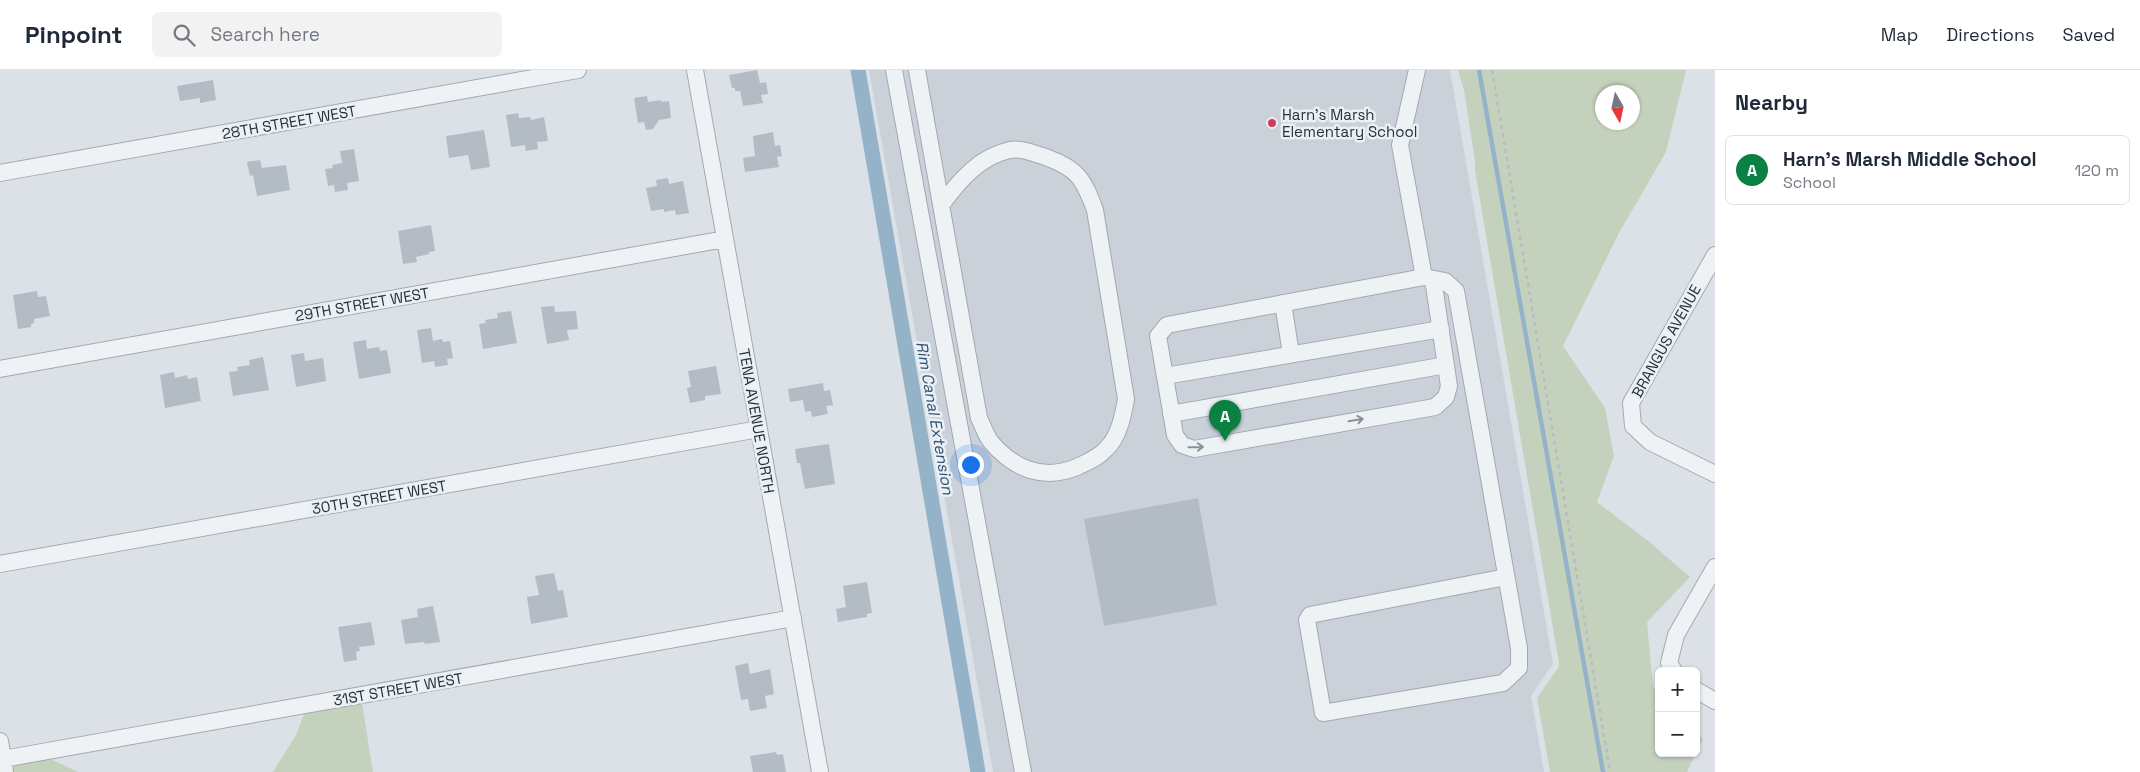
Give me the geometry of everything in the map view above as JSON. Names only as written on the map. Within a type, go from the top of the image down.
[{"type":"street","name":"28TH STREET WEST","points":[[0,173],[578,70]]},
{"type":"street","name":"TENA AVENUE NORTH","points":[[694,70],[820,772]]},
{"type":"street","points":[[894,70],[1023,772]]},
{"type":"street","points":[[917,70],[979,418],[990,441],[1013,462],[1035,472],[1061,474],[1092,460],[1107,448],[1121,423],[1126,399],[1095,210],[1085,182],[1062,163],[1029,151],[1011,150],[984,161],[962,177],[942,204]]},
{"type":"street","points":[[1417,70],[1400,145],[1428,278],[1441,329],[1449,386],[1446,397],[1435,407],[1194,449],[1182,445],[1175,435],[1171,414],[1158,336],[1167,325],[1428,278],[1445,281],[1456,291],[1519,648],[1519,668],[1503,683],[1323,714],[1307,620],[1310,615],[1506,577]]},
{"type":"street","name":"29TH STREET WEST","points":[[0,369],[725,240]]},
{"type":"street","name":"BRANGUS AVENUE","points":[[1715,255],[1632,403],[1633,426],[1650,442],[1715,474]]},
{"type":"street","points":[[1283,303],[1290,354]]},
{"type":"street","points":[[1165,376],[1441,329]]},
{"type":"street","points":[[1171,414],[1446,365]]},
{"type":"street","name":"30TH STREET WEST","points":[[0,564],[759,429]]},
{"type":"street","points":[[1672,667],[1669,663],[1676,635],[1715,567]]},
{"type":"street","name":"31ST STREET WEST","points":[[4,766],[793,618]]},
{"type":"street","points":[[1700,692],[1715,701]]},
{"type":"street","points":[[0,741],[4,766]]},
{"type":"path","points":[[1492,70],[1610,772]]},
{"type":"shaded area","points":[[869,70],[1450,70],[1553,664],[1531,696],[1544,772],[993,772]]},
{"type":"green space","points":[[1458,70],[1686,70],[1666,152],[1620,231],[1563,346],[1605,408],[1614,456],[1597,502],[1647,540],[1690,577],[1647,622],[1653,687],[1655,689],[1655,757],[1694,757],[1687,772],[1550,772],[1537,698],[1558,668],[1559,663],[1475,171],[1464,90]]},
{"type":"green space","points":[[360,690],[373,772],[273,772],[296,735],[310,699]]},
{"type":"green space","points":[[44,756],[78,772],[4,772],[2,757]]},
{"type":"building","points":[[757,70],[760,83],[766,82],[768,94],[761,95],[763,103],[743,106],[740,91],[735,91],[735,88],[732,88],[729,75]]},
{"type":"building","points":[[213,80],[216,100],[200,103],[200,98],[180,101],[177,86]]},
{"type":"building","points":[[647,96],[648,102],[669,101],[671,118],[659,120],[653,129],[646,130],[644,122],[638,123],[634,98]]},
{"type":"building","points":[[518,113],[519,118],[530,117],[531,120],[544,117],[548,141],[537,142],[538,149],[526,151],[525,145],[511,147],[506,115]]},
{"type":"building","points":[[484,130],[490,167],[471,170],[468,155],[449,158],[446,136]]},
{"type":"building","points":[[773,132],[775,146],[780,145],[782,156],[777,157],[779,167],[745,172],[743,158],[755,156],[753,136]]},
{"type":"building","points":[[354,149],[359,181],[347,183],[348,190],[335,192],[334,185],[328,186],[325,169],[333,168],[332,165],[342,163],[340,151]]},
{"type":"building","points":[[260,160],[262,168],[286,165],[290,190],[257,196],[253,175],[250,176],[247,162]]},
{"type":"building","points":[[668,178],[669,184],[683,181],[689,213],[676,215],[675,210],[664,212],[664,209],[651,211],[646,188],[657,186],[656,180]]},
{"type":"building","points":[[431,225],[435,251],[416,257],[417,262],[403,264],[398,231]]},
{"type":"building","points":[[37,291],[38,297],[46,296],[50,316],[34,319],[31,327],[18,329],[13,295]]},
{"type":"building","points":[[554,306],[555,312],[576,311],[578,329],[567,330],[569,340],[547,344],[541,307]]},
{"type":"building","points":[[511,311],[517,343],[483,349],[479,324],[486,323],[485,320],[498,318],[497,313]]},
{"type":"building","points":[[431,328],[433,341],[442,339],[443,342],[450,341],[453,358],[447,359],[448,365],[435,367],[434,361],[422,363],[417,330]]},
{"type":"building","points":[[366,340],[367,349],[379,347],[380,351],[387,350],[391,373],[359,379],[353,342]]},
{"type":"building","points":[[304,353],[305,361],[323,358],[326,381],[296,387],[291,355]]},
{"type":"building","points":[[263,357],[269,390],[233,396],[229,372],[238,371],[237,367],[250,365],[249,360]]},
{"type":"building","points":[[716,366],[721,394],[705,396],[705,400],[690,403],[687,388],[691,387],[688,371]]},
{"type":"building","points":[[174,372],[175,378],[187,375],[188,379],[197,377],[201,401],[165,408],[160,375]]},
{"type":"building","points":[[823,383],[824,391],[830,390],[833,405],[826,406],[828,414],[812,417],[811,411],[805,412],[803,400],[790,402],[788,389]]},
{"type":"building","points":[[829,444],[835,484],[805,489],[795,449]]},
{"type":"building","points":[[1198,498],[1217,605],[1104,626],[1084,519]]},
{"type":"building","points":[[554,573],[558,591],[563,590],[568,617],[531,624],[527,597],[539,595],[535,576]]},
{"type":"building","points":[[867,582],[872,613],[867,614],[867,617],[838,622],[836,609],[846,607],[843,586]]},
{"type":"building","points":[[433,606],[440,642],[405,644],[401,620],[418,617],[417,609]]},
{"type":"building","points":[[371,622],[375,645],[359,647],[360,651],[356,652],[357,660],[344,662],[338,627]]},
{"type":"building","points":[[748,663],[750,674],[770,669],[774,694],[765,696],[767,708],[750,711],[748,699],[741,700],[735,666]]},
{"type":"building","points":[[776,752],[777,755],[783,754],[786,772],[753,772],[750,756]]},
{"type":"waterway","name":"Rim Canal Extension","points":[[858,70],[978,772]]},
{"type":"waterway","points":[[1479,70],[1603,772]]},
{"type":"place","name":"Harn's Marsh Elementary School","points":[[1272,123]]},
{"type":"place","name":"Harn's Marsh Middle School","points":[[1225,441]]}]
